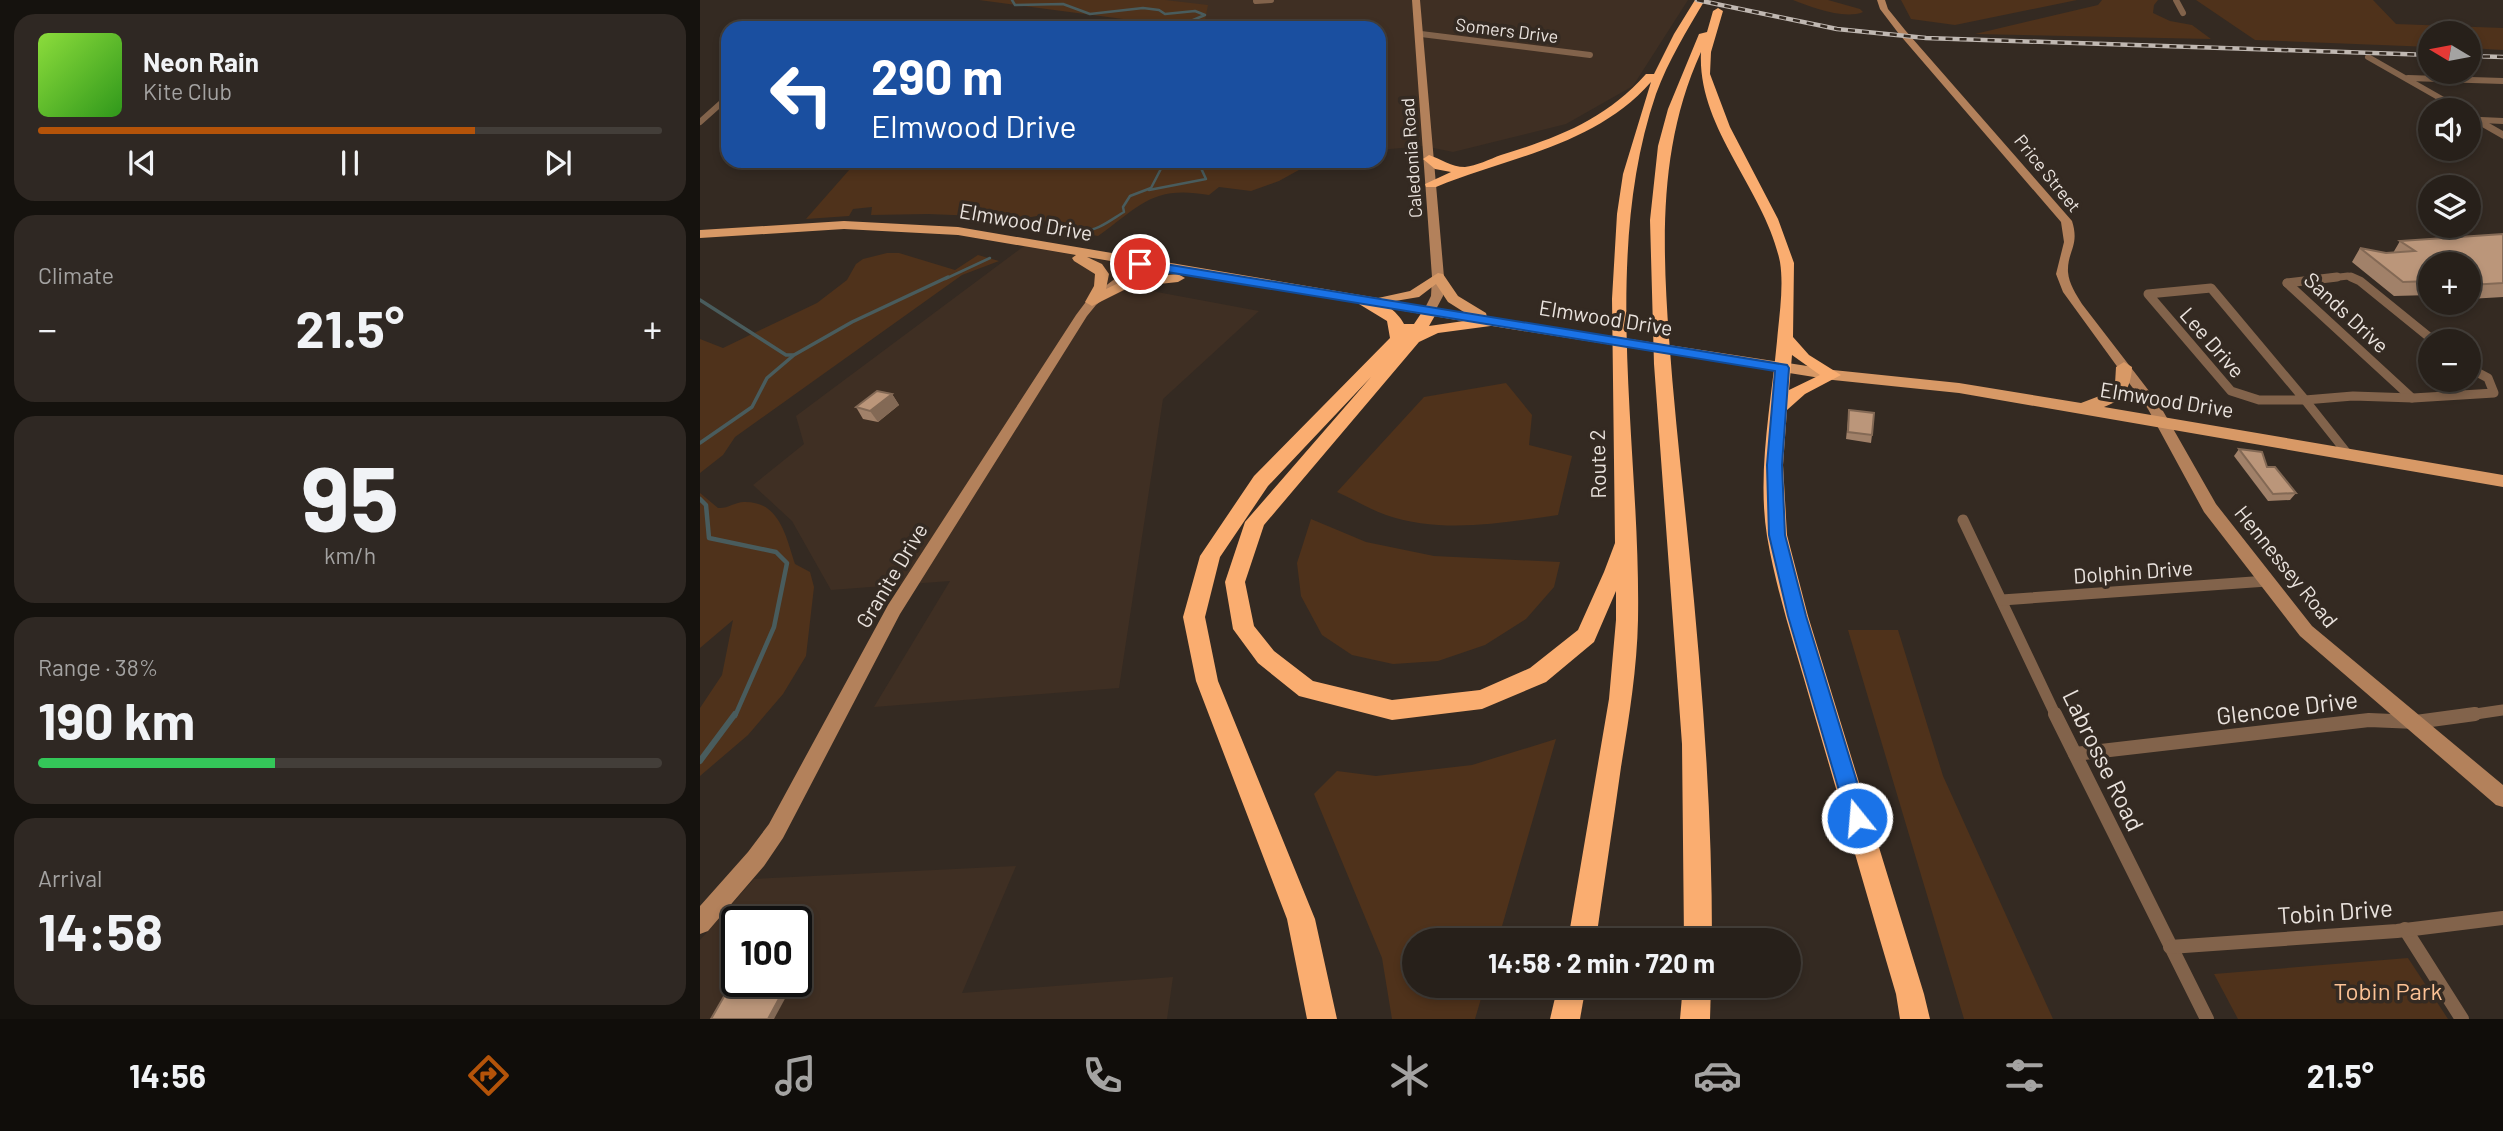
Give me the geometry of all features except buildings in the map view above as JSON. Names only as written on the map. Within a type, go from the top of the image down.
[{"type":"highway","name":"Route 2","points":[[1584,928],[1620,699],[1628,620],[1620,253],[1629,174],[1651,93],[1672,48],[1700,0]]},
{"type":"highway","points":[[1698,928],[1694,723],[1662,369],[1655,256],[1658,177],[1685,77],[1699,42],[1721,6]]},
{"type":"highway","points":[[1721,6],[1706,52],[1705,74],[1724,127],[1782,244],[1788,283],[1774,504],[1783,565],[1910,994],[1915,1019]]},
{"type":"highway","points":[[1431,184],[1462,170],[1578,131],[1608,116],[1636,95],[1660,59],[1672,48]]},
{"type":"highway","points":[[1429,159],[1439,166],[1462,170]]},
{"type":"highway","points":[[1364,301],[1395,317],[1405,338]]},
{"type":"highway","points":[[1322,1019],[1301,919],[1207,681],[1194,617],[1210,556],[1261,481],[1429,312]]},
{"type":"highway","points":[[1492,322],[1435,329],[1405,338],[1255,522],[1235,582],[1244,629],[1266,657],[1307,689],[1392,710],[1482,699],[1538,675],[1586,636],[1614,572],[1627,525]]},
{"type":"highway","points":[[1785,338],[1803,358],[1833,375]]},
{"type":"highway","points":[[1779,408],[1798,390],[1833,375]]},
{"type":"highway","points":[[1565,1019],[1569,998]]},
{"type":"highway","points":[[1695,1019],[1696,998]]},
{"type":"main road","name":"Elmwood Drive","points":[[700,234],[844,225],[958,231],[1217,277],[1782,368],[1959,388],[2503,481]]},
{"type":"main road","points":[[1066,251],[1097,267],[1102,273],[1101,286],[1092,302]]},
{"type":"main road","points":[[1092,302],[1127,283],[1165,278],[1217,277]]},
{"type":"main road","points":[[1364,301],[1414,294],[1438,277],[1453,299],[1492,322]]},
{"type":"main road","points":[[2068,406],[2107,401],[2119,393],[2125,383],[2124,367]]},
{"type":"street","points":[[1256,1],[1271,0]]},
{"type":"street","name":"Caledonia Road","points":[[1416,0],[1421,34],[1438,277],[1437,296],[1429,312]]},
{"type":"street","name":"Price Street","points":[[1881,0],[1884,9],[1902,32],[2066,221],[2071,234],[2071,245],[2062,269],[2065,286],[2076,305],[2154,407],[2161,421]]},
{"type":"street","points":[[2176,0],[2183,13]]},
{"type":"street","name":"Somers Drive","points":[[1421,34],[1590,55]]},
{"type":"street","points":[[2368,57],[2439,98]]},
{"type":"street","points":[[2405,78],[2503,80]]},
{"type":"street","points":[[700,122],[721,103]]},
{"type":"street","points":[[2481,120],[2503,121]]},
{"type":"street","points":[[2481,122],[2503,135]]},
{"type":"street","name":"Granite Drive","points":[[700,923],[776,831],[894,610],[1092,302],[1140,264]]},
{"type":"street","name":"Sands Drive","points":[[2412,398],[2287,283],[2348,276],[2360,281],[2419,329]]},
{"type":"street","name":"Lee Drive","points":[[2211,288],[2304,398],[2261,401],[2244,398],[2231,391],[2148,294],[2211,288]]},
{"type":"street","points":[[2304,398],[2412,398],[2494,393],[2488,378],[2481,374]]},
{"type":"street","points":[[2304,398],[2347,453]]},
{"type":"street","name":"Hennessey Road","points":[[2161,421],[2210,508],[2306,631],[2503,798]]},
{"type":"street","name":"Labrosse Road","points":[[1963,520],[2075,754],[2207,1019]]},
{"type":"street","name":"Dolphin Drive","points":[[2002,600],[2267,581]]},
{"type":"street","name":"Glencoe Drive","points":[[2075,754],[2369,720],[2416,722],[2503,710]]},
{"type":"street","name":"Tobin Drive","points":[[2170,947],[2404,929],[2503,918]]},
{"type":"street","points":[[2404,929],[2462,1019]]},
{"type":"shaded area","points":[[1163,0],[1688,0],[1633,86],[1566,124],[1453,152],[1424,146],[1386,149],[1386,21],[1184,21]]},
{"type":"shaded area","points":[[1024,246],[1141,267],[1123,282],[1157,292],[1259,311],[1163,399],[1119,688],[874,707],[950,581],[831,590],[792,521],[753,485],[804,444],[796,416]]},
{"type":"shaded area","points":[[1016,866],[962,993],[1173,977],[1167,1019],[700,1019],[700,940],[721,916],[721,997],[812,997],[812,906],[730,906],[754,879]]},
{"type":"green space","points":[[979,0],[1165,0],[1208,5],[1206,21],[1120,21],[1123,19]]},
{"type":"green space","points":[[1793,0],[1828,0],[1863,12],[1837,14]]},
{"type":"green space","points":[[1901,0],[2077,0],[1955,25],[1911,19]]},
{"type":"green space","points":[[2102,0],[2158,0],[2153,13],[2170,21],[2192,25],[2211,39],[1975,34],[2098,5]]},
{"type":"green space","points":[[2196,0],[2373,0],[2396,24],[2418,25],[2418,46],[2255,40]]},
{"type":"green space","points":[[2482,27],[2503,28],[2503,50],[2482,49]]},
{"type":"green space","points":[[851,168],[1302,168],[1279,181],[1251,191],[1219,187],[1209,195],[1161,195],[1137,207],[1098,236],[1054,228],[1037,216],[1004,222],[978,216],[871,215],[872,207],[853,209],[849,216],[806,219]]},
{"type":"green space","points":[[899,253],[955,270],[978,255],[999,261],[962,275],[735,437],[723,455],[700,473],[700,339],[723,348],[817,303],[847,280],[856,264],[863,259]]},
{"type":"green space","points":[[1506,383],[1532,415],[1529,445],[1572,456],[1558,515],[1472,525],[1428,524],[1386,515],[1337,492],[1424,397]]},
{"type":"green space","points":[[700,493],[718,508],[744,502],[766,507],[780,522],[795,564],[810,572],[814,587],[806,656],[783,694],[748,735],[700,776],[700,708],[722,675],[733,620],[700,648]]},
{"type":"green space","points":[[1311,519],[1366,542],[1434,556],[1560,562],[1554,587],[1526,619],[1485,645],[1438,661],[1393,664],[1352,655],[1322,635],[1301,596],[1297,563]]},
{"type":"green space","points":[[1848,630],[1898,630],[1943,776],[2053,1019],[1964,1019]]},
{"type":"green space","points":[[1556,739],[1501,928],[1402,928],[1402,998],[1481,998],[1475,1019],[1392,1019],[1382,958],[1314,794],[1337,771],[1376,776],[1472,765]]},
{"type":"green space","name":"Tobin Park","points":[[2408,958],[2448,1019],[2238,1019],[2214,974]]},
{"type":"waterway","points":[[1012,0],[1015,5],[1063,4],[1090,14],[1143,8],[1159,10],[1165,14],[1195,11],[1205,15],[1191,21]]},
{"type":"waterway","points":[[1054,228],[1087,231],[1109,221],[1124,212],[1123,207],[1130,196],[1151,188],[1161,168]]},
{"type":"waterway","points":[[1149,190],[1206,179],[1201,168]]},
{"type":"waterway","points":[[945,279],[990,258]]},
{"type":"waterway","points":[[700,443],[752,407],[767,378],[794,355],[852,322],[948,277]]},
{"type":"waterway","points":[[700,300],[786,355],[793,355]]},
{"type":"waterway","points":[[700,499],[706,505],[709,538],[776,552],[787,563],[774,627],[735,716]]},
{"type":"waterway","points":[[700,761],[735,714]]},
{"type":"railway","points":[[1697,0],[1837,29],[1926,38],[2418,55]]},
{"type":"railway","points":[[2482,56],[2503,57]]},
{"type":"route","points":[[1140,264],[1782,368],[1774,465],[1777,535],[1797,616],[1857,818]]}]
